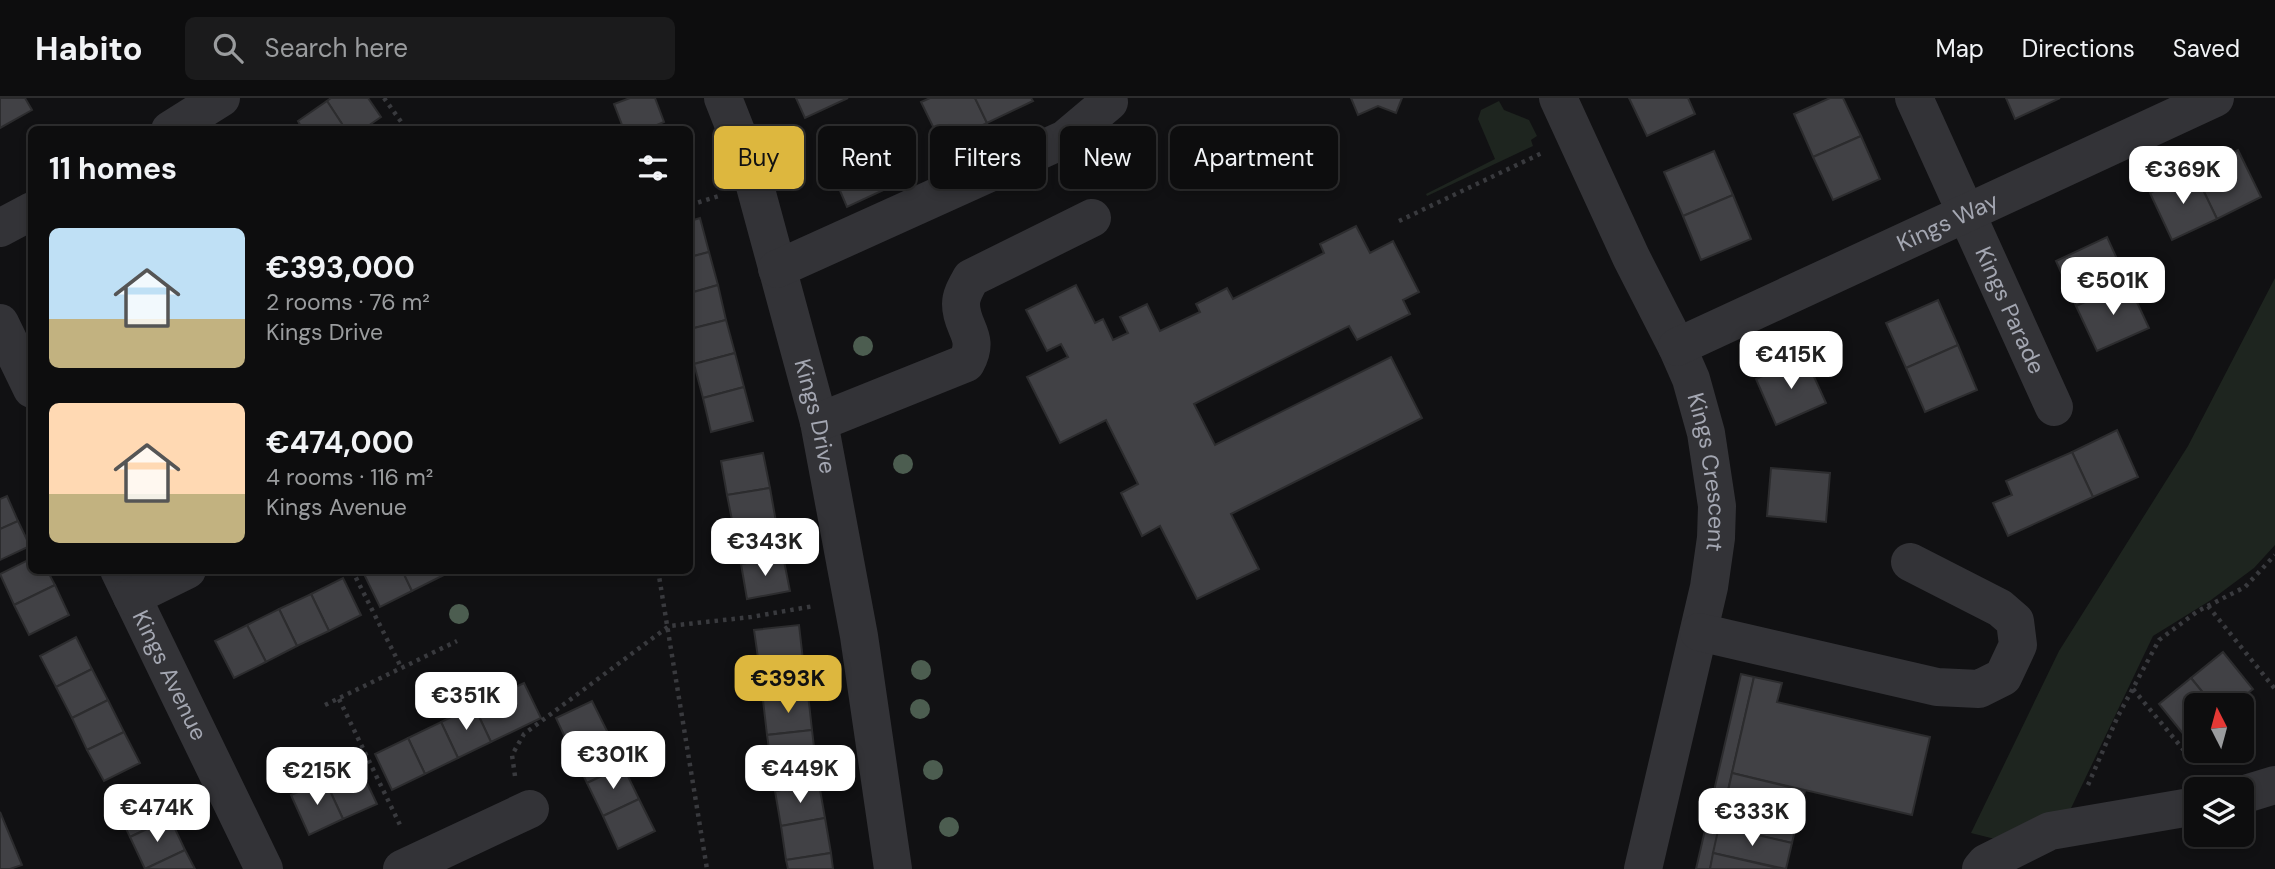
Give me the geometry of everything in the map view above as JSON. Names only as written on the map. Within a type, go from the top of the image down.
[{"type":"street","points":[[176,126],[221,98]]},
{"type":"street","name":"Kings Drive","points":[[723,98],[749,164],[819,422],[859,636],[893,869]]},
{"type":"street","name":"Kings Crescent","points":[[1558,98],[1691,379],[1706,433],[1717,506],[1716,538],[1699,632],[1643,869]]},
{"type":"street","name":"Kings Parade","points":[[1914,98],[2054,407]]},
{"type":"street","name":"Kings Way","points":[[1677,347],[2215,98]]},
{"type":"street","points":[[777,269],[1065,139],[1110,102]]},
{"type":"street","points":[[0,228],[28,213]]},
{"type":"street","points":[[819,422],[966,363],[973,350],[961,306],[963,292],[971,278],[1092,218]]},
{"type":"street","points":[[0,323],[28,381]]},
{"type":"street","points":[[1699,632],[1937,687],[1979,689],[2003,677],[2018,645],[2015,621],[2000,608],[1910,562]]},
{"type":"street","name":"Kings Avenue","points":[[169,574],[125,584],[264,869]]},
{"type":"street","points":[[2254,791],[2275,785]]},
{"type":"street","points":[[1981,869],[1986,863],[2050,831],[2069,828],[2184,792]]},
{"type":"street","points":[[402,869],[523,797]]},
{"type":"path","points":[[384,98],[404,126]]},
{"type":"path","points":[[1399,221],[1549,149]]},
{"type":"path","points":[[693,204],[730,192]]},
{"type":"path","points":[[2069,828],[2118,716],[2159,640],[2198,611],[2245,587],[2275,555]]},
{"type":"path","points":[[354,574],[401,667]]},
{"type":"path","points":[[660,574],[707,869]]},
{"type":"path","points":[[523,797],[512,755],[524,734],[669,626],[751,617],[817,605]]},
{"type":"path","points":[[2208,606],[2275,690]]},
{"type":"path","points":[[325,705],[457,641]]},
{"type":"path","points":[[2133,689],[2191,777]]},
{"type":"path","points":[[340,699],[402,831]]},
{"type":"shaded area","points":[[1499,101],[1504,110],[1529,120],[1537,136],[1531,140],[1533,146],[1427,196],[1426,194],[1495,159],[1478,119],[1481,110]]},
{"type":"shaded area","points":[[2275,278],[2275,545],[2254,568],[2211,600],[2153,636],[2064,823],[2011,843],[1971,833],[2059,651],[2188,446]]},
{"type":"building","points":[[0,98],[25,98],[32,110],[0,128]]},
{"type":"building","points":[[331,98],[368,98],[381,117],[368,126],[343,126],[327,101]]},
{"type":"building","points":[[630,98],[655,98],[664,122],[654,126],[622,126],[614,104]]},
{"type":"building","points":[[796,98],[848,98],[805,118]]},
{"type":"building","points":[[930,98],[975,98],[987,123],[981,126],[933,126],[921,102]]},
{"type":"building","points":[[975,98],[1031,98],[1033,101],[987,123]]},
{"type":"building","points":[[1351,98],[1402,98],[1396,113],[1378,106],[1358,115]]},
{"type":"building","points":[[1629,98],[1688,98],[1695,114],[1647,136]]},
{"type":"building","points":[[1830,98],[1843,98],[1861,136],[1813,157],[1794,114]]},
{"type":"building","points":[[2006,98],[2060,98],[2015,119]]},
{"type":"building","points":[[327,101],[343,126],[301,126],[298,121]]},
{"type":"building","points":[[1861,136],[1880,179],[1833,200],[1813,157]]},
{"type":"building","points":[[2238,150],[2261,197],[2217,219],[2194,171]]},
{"type":"building","points":[[1714,151],[1733,195],[1683,216],[1664,172]]},
{"type":"building","points":[[2194,171],[2217,219],[2172,240],[2150,193]]},
{"type":"building","points":[[839,189],[886,189],[847,207]]},
{"type":"building","points":[[1733,195],[1751,239],[1701,260],[1683,216]]},
{"type":"building","points":[[700,218],[709,252],[693,256],[693,220]]},
{"type":"building","points":[[1356,226],[1370,253],[1393,241],[1419,292],[1403,300],[1410,314],[1357,340],[1349,326],[1194,404],[1215,445],[1391,357],[1422,418],[1231,514],[1259,569],[1197,599],[1160,526],[1142,536],[1121,493],[1138,484],[1106,420],[1060,443],[1027,377],[1068,357],[1061,344],[1047,351],[1026,310],[1076,285],[1095,323],[1103,319],[1113,340],[1128,333],[1120,317],[1147,304],[1160,331],[1200,312],[1196,304],[1227,288],[1233,299],[1324,253],[1320,244]]},
{"type":"building","points":[[2107,237],[2128,283],[2076,306],[2056,261]]},
{"type":"building","points":[[709,252],[718,285],[693,292],[693,256]]},
{"type":"building","points":[[2128,283],[2149,328],[2097,351],[2076,306]]},
{"type":"building","points":[[718,285],[726,320],[693,328],[693,292]]},
{"type":"building","points":[[1938,300],[1958,345],[1906,368],[1886,323]]},
{"type":"building","points":[[726,320],[735,353],[694,364],[693,328]]},
{"type":"building","points":[[1958,345],[1977,390],[1925,412],[1906,368]]},
{"type":"building","points":[[735,353],[744,387],[703,398],[694,364]]},
{"type":"building","points":[[1805,357],[1826,403],[1776,425],[1756,379]]},
{"type":"building","points":[[744,387],[753,421],[711,432],[703,398]]},
{"type":"building","points":[[2117,430],[2138,477],[2093,497],[2072,452]]},
{"type":"building","points":[[2072,452],[2093,497],[2008,536],[1993,503],[2012,495],[2006,481]]},
{"type":"building","points":[[763,453],[770,488],[727,495],[721,461]]},
{"type":"building","points":[[1771,468],[1830,473],[1826,522],[1767,516]]},
{"type":"building","points":[[770,488],[776,522],[734,530],[727,495]]},
{"type":"building","points":[[7,496],[18,521],[0,529],[0,499]]},
{"type":"building","points":[[18,521],[28,547],[0,560],[0,529]]},
{"type":"building","points":[[776,522],[783,556],[741,564],[734,530]]},
{"type":"building","points":[[783,556],[790,591],[747,599],[741,564]]},
{"type":"building","points":[[28,560],[28,574],[49,574],[55,585],[14,605],[0,574]]},
{"type":"building","points":[[364,574],[404,574],[412,591],[380,607]]},
{"type":"building","points":[[404,574],[444,574],[444,575],[412,591]]},
{"type":"building","points":[[343,578],[361,615],[329,631],[311,594]]},
{"type":"building","points":[[55,585],[69,615],[29,635],[14,605]]},
{"type":"building","points":[[311,594],[329,631],[297,646],[279,609]]},
{"type":"building","points":[[279,609],[297,646],[266,662],[247,625]]},
{"type":"building","points":[[247,625],[266,662],[234,678],[215,641]]},
{"type":"building","points":[[799,625],[803,660],[759,665],[754,630]]},
{"type":"building","points":[[76,637],[92,669],[56,687],[40,656]]},
{"type":"building","points":[[2223,652],[2253,689],[2248,693],[2203,693],[2191,678]]},
{"type":"building","points":[[803,660],[808,694],[763,700],[759,665]]},
{"type":"building","points":[[92,669],[108,700],[72,718],[56,687]]},
{"type":"building","points":[[1741,674],[1754,677],[1710,869],[1696,869]]},
{"type":"building","points":[[1754,677],[1782,683],[1777,702],[1930,737],[1912,815],[1732,773]]},
{"type":"building","points":[[2191,678],[2203,693],[2184,693],[2184,735],[2159,704]]},
{"type":"building","points":[[524,683],[541,718],[491,742],[474,706]]},
{"type":"building","points":[[808,694],[812,730],[767,735],[763,700]]},
{"type":"building","points":[[108,700],[124,732],[87,750],[72,718]]},
{"type":"building","points":[[592,701],[608,733],[571,750],[556,718]]},
{"type":"building","points":[[474,706],[491,742],[458,758],[441,722]]},
{"type":"building","points":[[441,722],[458,758],[425,774],[408,738]]},
{"type":"building","points":[[812,730],[816,764],[772,770],[767,735]]},
{"type":"building","points":[[124,732],[140,763],[104,781],[87,750]]},
{"type":"building","points":[[608,733],[623,766],[587,783],[571,750]]},
{"type":"building","points":[[408,738],[425,774],[392,790],[375,754]]},
{"type":"building","points":[[358,764],[377,804],[343,819],[325,780]]},
{"type":"building","points":[[623,766],[639,799],[603,816],[587,783]]},
{"type":"building","points":[[1732,773],[1805,791],[1798,817],[1726,800]]},
{"type":"building","points":[[325,780],[343,819],[309,835],[291,795]]},
{"type":"building","points":[[819,784],[825,818],[781,826],[775,791]]},
{"type":"building","points":[[155,786],[170,818],[130,837],[115,806]]},
{"type":"building","points":[[639,799],[655,831],[618,849],[603,816]]},
{"type":"building","points":[[1726,800],[1798,817],[1792,843],[1719,826]]},
{"type":"building","points":[[0,812],[22,865],[10,869],[0,869]]},
{"type":"building","points":[[170,818],[185,850],[145,869],[130,837]]},
{"type":"building","points":[[825,818],[831,853],[786,860],[781,826]]},
{"type":"building","points":[[1719,826],[1792,843],[1786,869],[1713,853]]},
{"type":"building","points":[[185,850],[195,869],[145,869]]},
{"type":"building","points":[[831,853],[833,869],[788,869],[786,860]]},
{"type":"building","points":[[1713,853],[1782,869],[1710,869]]}]
